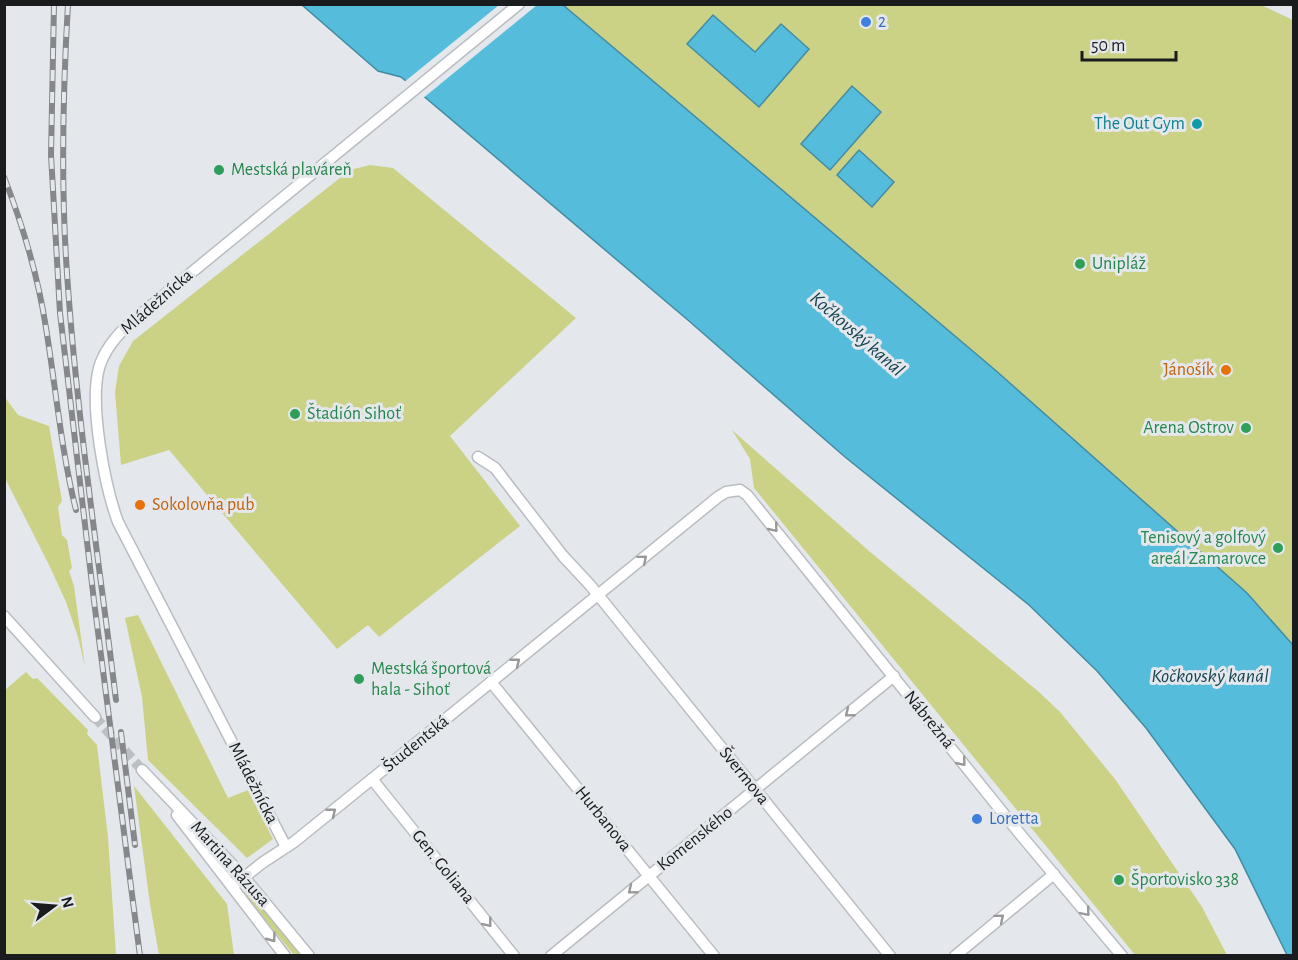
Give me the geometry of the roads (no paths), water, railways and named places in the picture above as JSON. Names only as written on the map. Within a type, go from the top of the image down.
[{"type":"street","name":"Mládežnícka","points":[[286,847],[118,522],[106,488],[96,407],[97,377],[105,352],[130,323],[519,4]]},
{"type":"street","points":[[478,457],[495,468],[563,556],[598,596]]},
{"type":"street","name":"Študentská","points":[[232,887],[372,779],[718,497],[733,490]]},
{"type":"street","name":"Nábrežná","points":[[733,490],[740,490],[747,495],[1020,834],[1122,956]]},
{"type":"street","name":"Švermova","points":[[598,596],[890,956]]},
{"type":"street","points":[[4,615],[95,717]]},
{"type":"street","name":"Komenského","points":[[551,956],[894,676]]},
{"type":"street","name":"Hurbanova","points":[[491,682],[714,956]]},
{"type":"street","name":"Martina Rázusa","points":[[285,956],[145,773],[244,877],[309,956]]},
{"type":"street","name":"Gen. Goliana","points":[[372,779],[514,956]]},
{"type":"street","points":[[955,956],[1054,874]]},
{"type":"water","name":"Kočkovský kanál","points":[[302,5],[563,5],[994,369],[1247,593],[1293,645],[1293,955],[1287,955],[1235,849],[1146,728],[1097,671],[1029,605],[845,457],[689,321],[401,77],[378,71]]},
{"type":"water","points":[[713,15],[755,52],[781,24],[809,49],[759,107],[687,44]]},
{"type":"water","points":[[852,86],[881,112],[830,170],[801,144]]},
{"type":"water","points":[[859,150],[894,182],[872,207],[837,175]]},
{"type":"tunnel","points":[[95,717],[142,770]]},
{"type":"railway","points":[[54,4],[51,155],[60,313],[94,601],[140,956]]},
{"type":"railway","points":[[68,4],[63,131],[66,258],[81,424],[116,700]]},
{"type":"railway","points":[[4,177],[24,233],[39,289],[76,510]]},
{"type":"railway","points":[[121,732],[135,845]]},
{"type":"place","name":"2","points":[[866,22]]},
{"type":"place","name":"The Out Gym","points":[[1197,124]]},
{"type":"place","name":"Mestská plaváreň","points":[[219,170]]},
{"type":"place","name":"Unipláž","points":[[1080,264]]},
{"type":"place","name":"Jánošík","points":[[1226,370]]},
{"type":"place","name":"Štadión Sihoť","points":[[295,414]]},
{"type":"place","name":"Arena Ostrov","points":[[1246,428]]},
{"type":"place","name":"Sokolovňa pub","points":[[140,505]]},
{"type":"place","name":"Tenisový a golfový areál Zamarovce","points":[[1278,548]]},
{"type":"place","name":"Mestská športová hala - Sihoť","points":[[359,679]]},
{"type":"place","name":"Loretta","points":[[977,819]]},
{"type":"place","name":"Športovisko 338","points":[[1119,880]]}]
